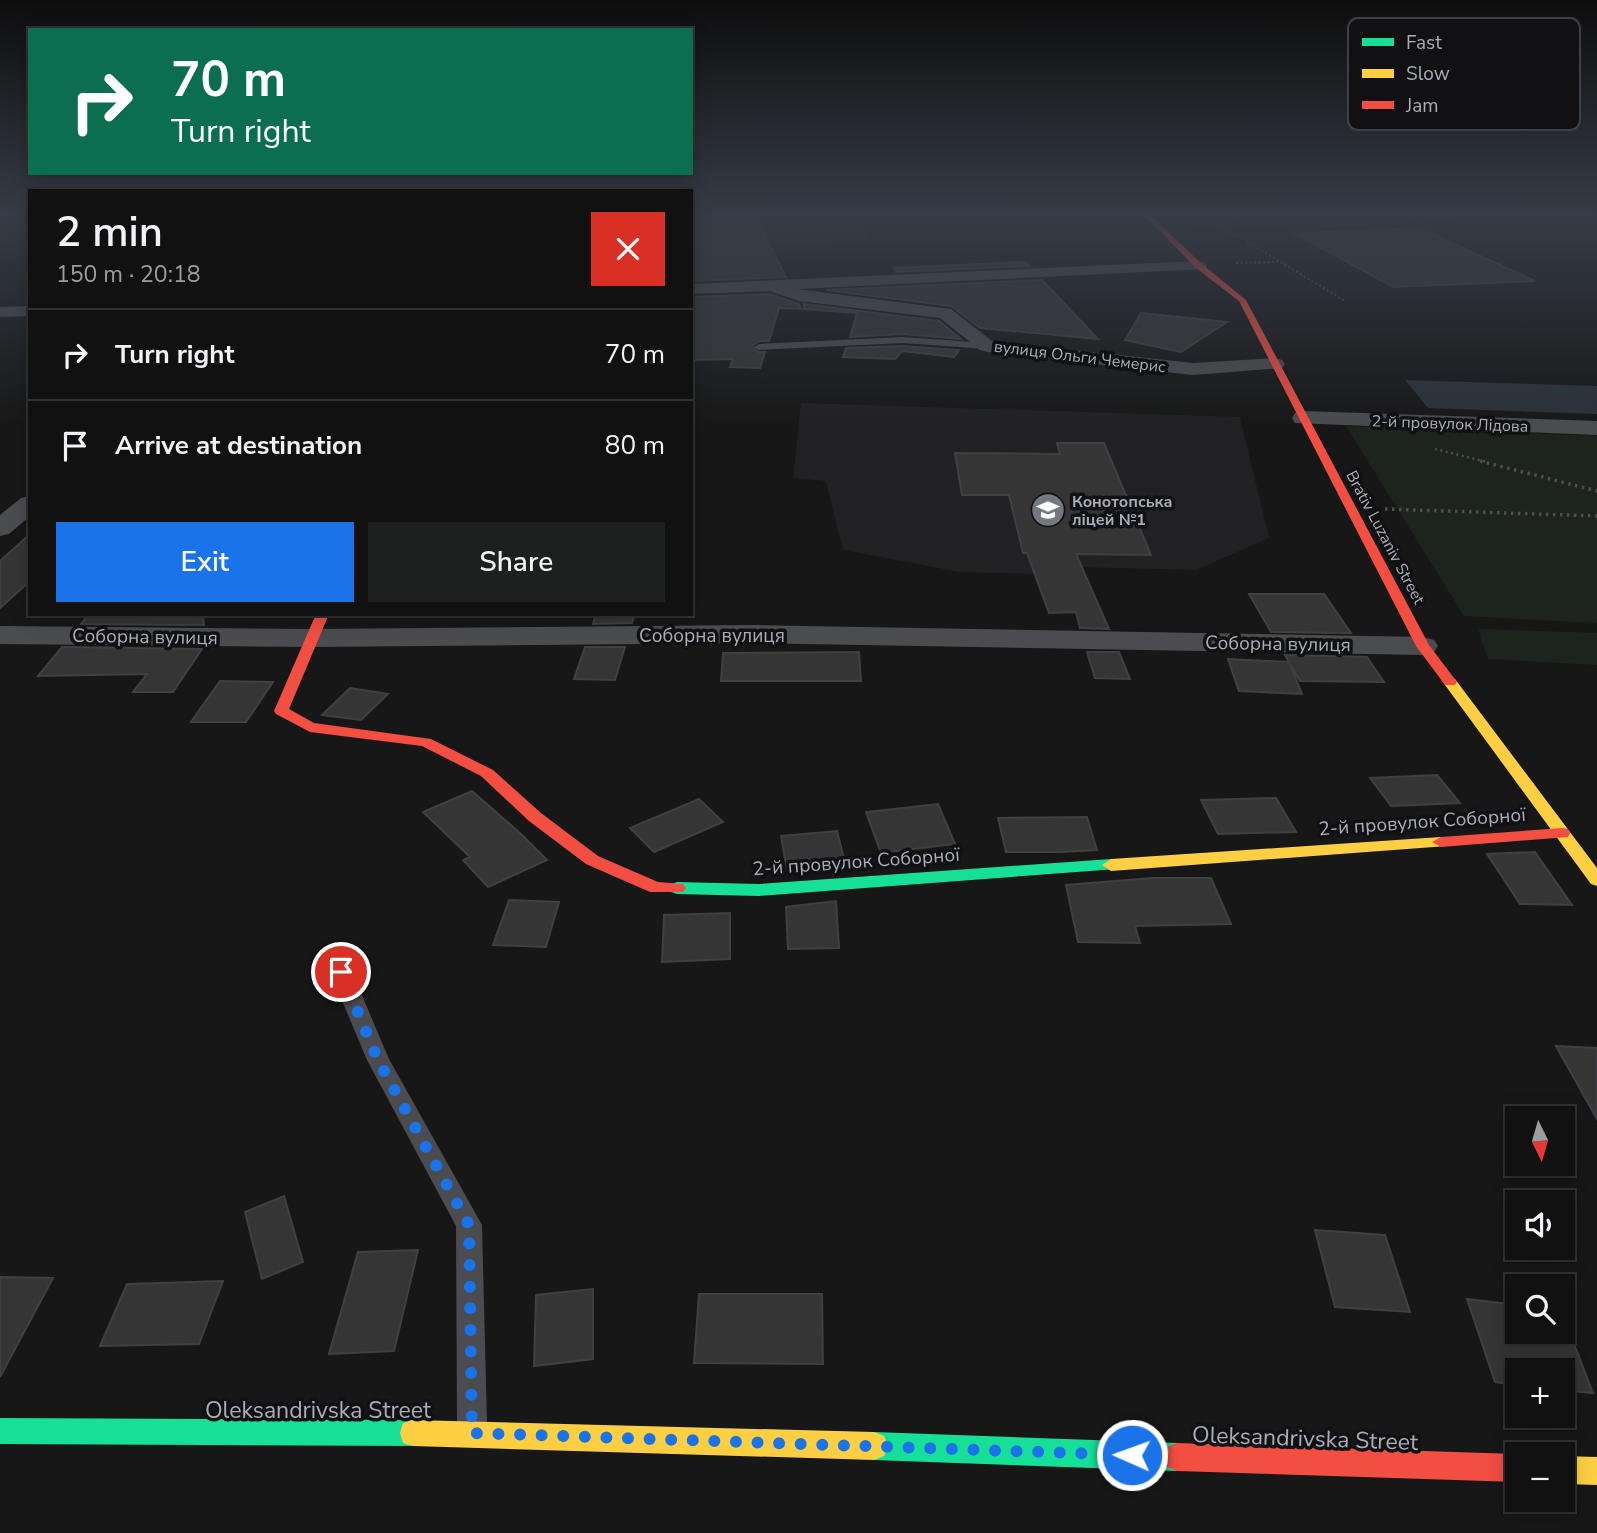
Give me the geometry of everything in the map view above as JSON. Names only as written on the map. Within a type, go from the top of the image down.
[{"type":"main road","name":"Brativ Luzaniv Street","points":[[1224,287],[1242,300],[1423,646],[1597,880]]},
{"type":"main road","name":"2-й провулок Соборної","points":[[317,626],[281,712],[310,727],[426,742],[487,772],[536,817],[592,860],[656,888],[759,890],[1562,833]]},
{"type":"main road","name":"Oleksandrivska Street","points":[[0,1431],[472,1433],[1505,1468]]},
{"type":"main road","points":[[1575,1470],[1597,1471]]},
{"type":"street","points":[[693,289],[759,287]]},
{"type":"street","name":"вулиця Ольги Чемерис","points":[[774,287],[799,296],[944,313],[988,346],[1194,369],[1275,364]]},
{"type":"street","points":[[0,312],[28,311]]},
{"type":"street","name":"2-й провулок Лідова","points":[[1303,418],[1597,428]]},
{"type":"street","points":[[0,528],[28,505]]},
{"type":"street","name":"Соборна вулиця","points":[[0,635],[317,626],[1423,646]]},
{"type":"lane","points":[[759,346],[903,340],[988,346]]},
{"type":"lane","points":[[341,972],[378,1060],[469,1225],[472,1433]]},
{"type":"path","points":[[1321,287],[1345,301]]},
{"type":"path","points":[[1430,448],[1597,491]]},
{"type":"path","points":[[1380,509],[1597,516]]},
{"type":"shaded area","points":[[1405,380],[1597,386],[1597,414],[1428,408]]},
{"type":"shaded area","name":"Конотопська ліцей №1","points":[[801,403],[1240,417],[1269,538],[1196,570],[1077,567],[1068,575],[960,572],[843,550],[826,481],[793,478]]},
{"type":"shaded area","points":[[1346,426],[1597,436],[1597,623],[1464,616]]},
{"type":"shaded area","points":[[1478,629],[1597,633],[1597,665],[1488,659]]},
{"type":"building","points":[[901,287],[1048,287],[1098,339],[980,328],[951,306],[826,290]]},
{"type":"building","points":[[769,294],[799,304],[801,309],[779,308],[769,341],[759,341],[752,346],[758,352],[765,352],[760,368],[730,367],[733,359],[693,360],[693,297]]},
{"type":"building","points":[[804,304],[939,321],[961,339],[903,334],[850,337],[857,313],[804,309]]},
{"type":"building","points":[[1141,313],[1227,322],[1181,352],[1125,340]]},
{"type":"building","points":[[903,346],[959,350],[954,357],[902,351],[895,359],[843,357],[846,348]]},
{"type":"building","points":[[1057,443],[1104,443],[1151,555],[1076,554],[1109,629],[1080,628],[1076,612],[1049,613],[1027,553],[1023,553],[1009,495],[962,495],[955,453],[1060,454]]},
{"type":"building","points":[[28,536],[28,583],[0,608],[0,561]]},
{"type":"building","points":[[1249,594],[1324,594],[1351,633],[1271,632]]},
{"type":"building","points":[[87,616],[203,616],[204,625],[81,624]]},
{"type":"building","points":[[595,616],[634,616],[632,623],[593,624]]},
{"type":"building","points":[[62,647],[202,649],[173,692],[133,692],[147,674],[38,676]]},
{"type":"building","points":[[585,647],[625,647],[615,680],[574,679]]},
{"type":"building","points":[[859,652],[861,681],[721,681],[723,653]]},
{"type":"building","points":[[1087,652],[1119,652],[1130,679],[1095,678]]},
{"type":"building","points":[[1285,655],[1367,657],[1384,682],[1300,681]]},
{"type":"building","points":[[1228,659],[1289,662],[1302,694],[1239,691]]},
{"type":"building","points":[[220,681],[273,682],[246,722],[191,722]]},
{"type":"building","points":[[350,688],[388,694],[361,720],[322,715]]},
{"type":"building","points":[[1437,775],[1460,803],[1391,806],[1370,778]]},
{"type":"building","points":[[472,791],[547,860],[488,887],[463,860],[470,857],[423,812]]},
{"type":"building","points":[[1276,798],[1296,832],[1218,834],[1201,800]]},
{"type":"building","points":[[699,799],[723,822],[654,852],[630,828]]},
{"type":"building","points":[[938,804],[955,844],[881,853],[866,812]]},
{"type":"building","points":[[1087,817],[1097,850],[1060,852],[1006,852],[998,818]]},
{"type":"building","points":[[837,831],[846,867],[787,871],[781,836]]},
{"type":"building","points":[[1535,852],[1572,905],[1520,904],[1487,854]]},
{"type":"building","points":[[1153,878],[1211,878],[1231,924],[1135,926],[1140,943],[1078,942],[1066,885]]},
{"type":"building","points":[[509,900],[559,902],[546,947],[493,945]]},
{"type":"building","points":[[836,901],[839,948],[788,949],[786,907]]},
{"type":"building","points":[[730,913],[730,959],[662,962],[664,915]]},
{"type":"building","points":[[1556,1046],[1597,1048],[1597,1119]]},
{"type":"building","points":[[284,1196],[303,1262],[262,1279],[245,1212]]},
{"type":"building","points":[[1315,1230],[1385,1235],[1410,1312],[1335,1307]]},
{"type":"building","points":[[418,1250],[394,1351],[329,1354],[358,1252]]},
{"type":"building","points":[[0,1277],[53,1278],[0,1377]]},
{"type":"building","points":[[223,1281],[199,1344],[100,1346],[127,1284]]},
{"type":"building","points":[[593,1289],[593,1359],[534,1366],[536,1295]]},
{"type":"building","points":[[699,1294],[822,1294],[823,1364],[694,1363]]},
{"type":"building","points":[[1467,1299],[1505,1304],[1505,1344],[1574,1344],[1593,1393],[1575,1391],[1575,1358],[1505,1358],[1505,1383],[1495,1382]]},
{"type":"traffic: fast","points":[[677,888],[759,890],[1111,865]]},
{"type":"traffic: fast","points":[[0,1431],[413,1433]]},
{"type":"traffic: fast","points":[[874,1446],[1177,1457]]},
{"type":"traffic: slow","points":[[1450,682],[1597,880]]},
{"type":"traffic: slow","points":[[1111,865],[1441,842]]},
{"type":"traffic: slow","points":[[413,1433],[874,1446]]},
{"type":"traffic: slow","points":[[1575,1470],[1597,1471]]},
{"type":"traffic: jam","points":[[1225,287],[1242,300],[1423,646],[1450,682]]},
{"type":"traffic: jam","points":[[322,616],[281,711],[310,727],[426,742],[487,773],[535,817],[592,860],[656,888],[677,888]]},
{"type":"traffic: jam","points":[[1441,842],[1562,833]]},
{"type":"traffic: jam","points":[[1177,1457],[1505,1468]]},
{"type":"place","name":"Конотопська ліцей №1","points":[[1048,510]]},
{"type":"route","points":[[341,972],[378,1060],[469,1225],[472,1433],[1132,1455]]}]
